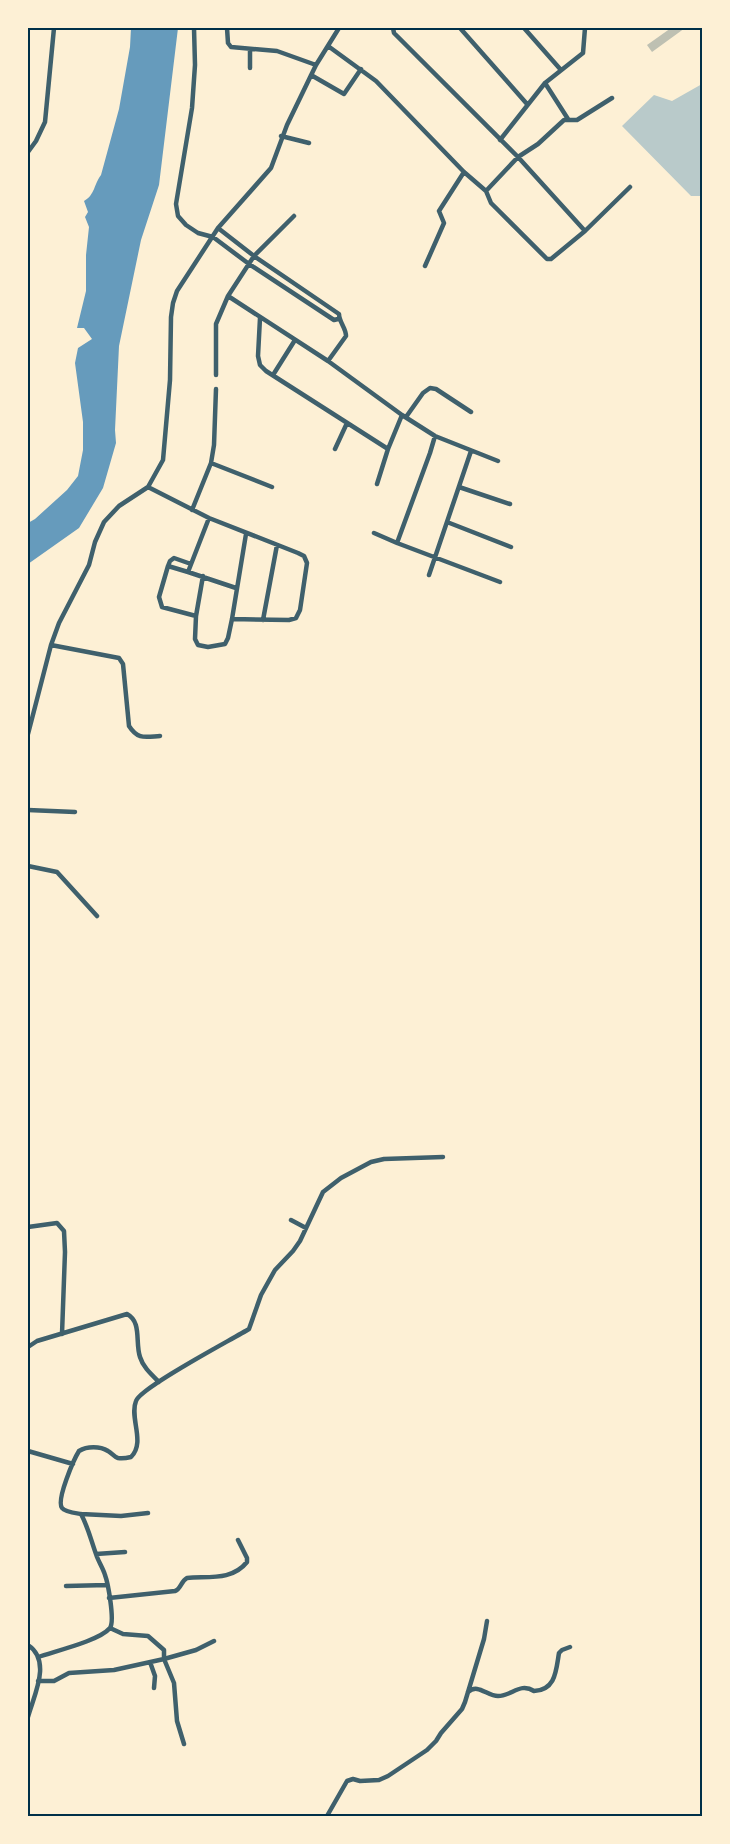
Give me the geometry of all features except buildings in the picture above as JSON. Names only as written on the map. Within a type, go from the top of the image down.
[{"type":"street","points":[[28,152],[36,141],[45,122],[54,28]]},
{"type":"street","points":[[194,28],[195,65],[192,108],[176,204],[178,216],[186,225],[198,233],[213,237],[249,264],[334,320],[338,319]]},
{"type":"street","points":[[227,28],[228,43],[234,48],[278,51],[316,66]]},
{"type":"street","points":[[28,734],[51,645],[59,623],[89,566],[95,542],[104,522],[119,506],[148,488],[163,460],[170,380],[170,325],[173,303],[181,284],[218,228],[267,174],[281,136],[311,75],[339,28]]},
{"type":"street","points":[[393,28],[394,33],[518,157],[585,231]]},
{"type":"street","points":[[460,28],[527,104]]},
{"type":"street","points":[[524,28],[561,70]]},
{"type":"street","points":[[500,140],[545,83],[583,53],[584,28]]},
{"type":"street","points":[[328,46],[376,81],[464,172],[486,191],[491,203],[546,259],[550,259],[585,231],[630,187]]},
{"type":"street","points":[[250,49],[250,68]]},
{"type":"street","points":[[311,75],[344,94],[360,69]]},
{"type":"street","points":[[545,83],[568,119]]},
{"type":"street","points":[[486,191],[518,157],[538,144],[564,120],[577,120],[612,98]]},
{"type":"street","points":[[281,136],[308,143]]},
{"type":"street","points":[[425,266],[444,224],[439,211],[464,172]]},
{"type":"street","points":[[216,375],[216,324],[228,296],[254,256],[294,216]]},
{"type":"street","points":[[218,228],[254,256],[337,313],[346,336],[328,361]]},
{"type":"street","points":[[295,293],[299,286]]},
{"type":"street","points":[[228,296],[328,361],[435,436],[498,461]]},
{"type":"street","points":[[260,318],[258,362],[260,365],[388,449]]},
{"type":"street","points":[[273,375],[295,340]]},
{"type":"street","points":[[377,484],[388,449],[404,416],[430,388],[436,389],[470,412]]},
{"type":"street","points":[[192,510],[211,463],[216,389]]},
{"type":"street","points":[[335,449],[347,423]]},
{"type":"street","points":[[397,543],[435,436]]},
{"type":"street","points":[[429,575],[471,451]]},
{"type":"street","points":[[211,463],[272,487]]},
{"type":"street","points":[[459,487],[510,504]]},
{"type":"street","points":[[148,488],[209,518],[298,553],[306,560],[300,610],[294,620],[232,619]]},
{"type":"street","points":[[188,572],[209,518]]},
{"type":"street","points":[[448,522],[512,547]]},
{"type":"street","points":[[374,533],[500,582]]},
{"type":"street","points":[[203,576],[196,616],[195,642],[200,646],[223,646],[227,642],[232,619],[246,534]]},
{"type":"street","points":[[263,620],[277,545]]},
{"type":"street","points":[[191,564],[174,558],[170,561],[159,597],[160,605],[166,609],[196,616]]},
{"type":"street","points":[[168,566],[236,588]]},
{"type":"street","points":[[51,645],[119,658],[123,664],[129,726],[134,734],[138,736],[160,736]]},
{"type":"street","points":[[28,810],[75,812]]},
{"type":"street","points":[[28,866],[56,872],[96,916]]},
{"type":"street","points":[[148,1513],[121,1516],[81,1514],[64,1510],[60,1506],[60,1501],[64,1486],[79,1451],[89,1447],[104,1449],[120,1458],[131,1457],[136,1449],[134,1409],[136,1400],[159,1382],[249,1329],[261,1295],[270,1278],[293,1251],[323,1192],[341,1178],[371,1162],[384,1159],[444,1157]]},
{"type":"street","points":[[291,1220],[306,1228]]},
{"type":"street","points":[[28,1226],[57,1223],[64,1231],[66,1269],[62,1334]]},
{"type":"street","points":[[28,1346],[32,1343],[128,1314],[134,1317],[136,1324],[139,1356],[144,1365],[159,1382]]},
{"type":"street","points":[[28,1451],[73,1464]]},
{"type":"street","points":[[38,1657],[97,1637],[110,1628],[113,1620],[106,1576],[96,1554],[88,1526],[81,1514]]},
{"type":"street","points":[[109,1598],[175,1591],[178,1590],[187,1578],[222,1577],[247,1562],[247,1558],[238,1540]]},
{"type":"street","points":[[96,1554],[125,1552]]},
{"type":"street","points":[[66,1586],[107,1585]]},
{"type":"street","points":[[327,1816],[347,1781],[353,1779],[360,1781],[379,1780],[396,1771],[427,1750],[462,1709],[484,1639],[487,1621]]},
{"type":"street","points":[[110,1628],[123,1634],[148,1636],[164,1650],[164,1659],[174,1683],[177,1720],[184,1744]]},
{"type":"street","points":[[38,1681],[54,1681],[70,1673],[114,1670],[164,1659],[196,1650],[214,1641]]},
{"type":"street","points":[[28,1645],[38,1657],[41,1668],[28,1717]]},
{"type":"street","points":[[468,1692],[471,1689],[478,1689],[495,1696],[502,1696],[520,1688],[529,1688],[534,1691],[545,1688],[551,1684],[555,1677],[559,1653],[570,1646]]},
{"type":"street","points":[[150,1662],[155,1676],[154,1688]]},
{"type":"shaded area","points":[[702,84],[702,196],[691,196],[622,126],[654,95],[672,101]]},
{"type":"water","points":[[131,28],[178,28],[159,185],[141,240],[119,346],[116,443],[103,488],[79,528],[28,564],[28,523],[67,490],[78,476],[83,450],[83,422],[75,363],[78,348],[92,339],[84,328],[77,328],[86,291],[86,255],[89,227],[85,217],[88,212],[84,201],[92,193],[101,175],[119,109],[130,47]]}]
